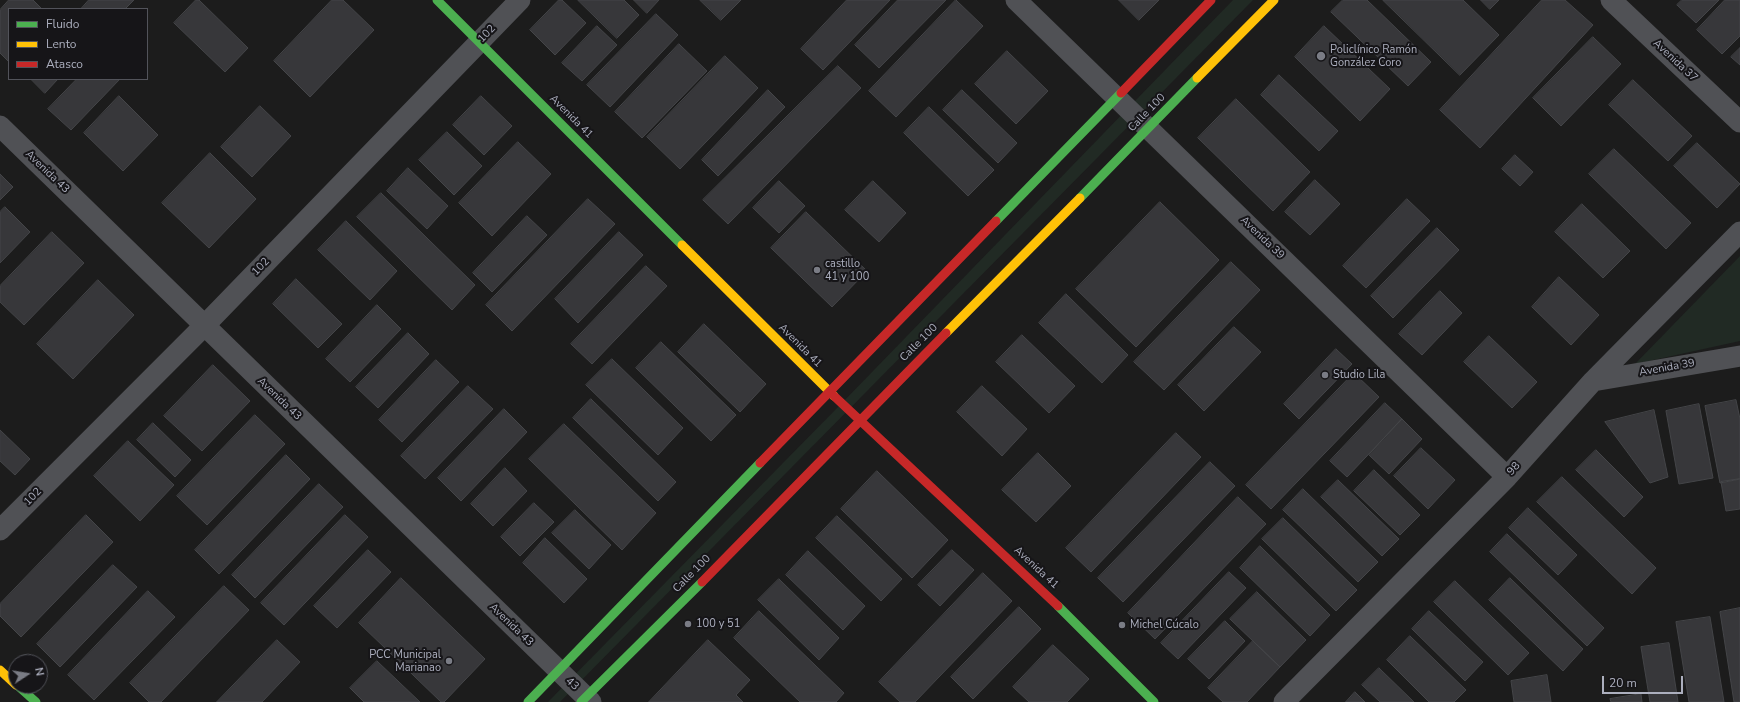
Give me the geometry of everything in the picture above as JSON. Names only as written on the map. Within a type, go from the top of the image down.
[{"type":"main road","name":"Avenida 41","points":[[437,0],[830,393],[1066,613],[1154,702]]},
{"type":"main road","points":[[528,702],[1212,0]]},
{"type":"main road","name":"Calle 100","points":[[586,700],[1274,0]]},
{"type":"main road","points":[[0,670],[8,677]]},
{"type":"main road","points":[[27,694],[36,702]]},
{"type":"street","name":"102","points":[[0,530],[204,326],[520,0]]},
{"type":"street","name":"Avenida 39","points":[[1016,0],[1507,477]]},
{"type":"street","name":"Avenida 37","points":[[1611,0],[1740,122]]},
{"type":"street","name":"Avenida 43","points":[[0,126],[558,671]]},
{"type":"street","name":"98","points":[[1284,702],[1507,477],[1593,381],[1740,232]]},
{"type":"street","name":"Avenida 39","points":[[1593,381],[1740,356]]},
{"type":"street","name":"43","points":[[558,671],[586,700]]},
{"type":"shaded area","points":[[1233,0],[1253,0],[560,702],[548,702],[841,404]]},
{"type":"shaded area","points":[[1740,256],[1740,341],[1635,364]]},
{"type":"building","points":[[9,0],[33,0],[41,8],[8,8],[8,61],[0,53],[0,10]]},
{"type":"building","points":[[89,0],[134,0],[126,8],[82,8]]},
{"type":"building","points":[[196,0],[199,0],[248,48],[225,72],[174,23]]},
{"type":"building","points":[[332,0],[343,0],[374,30],[310,97],[274,61]]},
{"type":"building","points":[[559,0],[562,0],[586,23],[555,55],[530,30]]},
{"type":"building","points":[[578,0],[624,0],[639,15],[617,38]]},
{"type":"building","points":[[634,0],[659,0],[647,13]]},
{"type":"building","points":[[700,0],[741,0],[721,20]]},
{"type":"building","points":[[847,0],[890,0],[823,70],[801,49]]},
{"type":"building","points":[[898,0],[946,0],[879,68],[855,45]]},
{"type":"building","points":[[956,0],[983,26],[896,117],[869,91]]},
{"type":"building","points":[[1119,0],[1159,0],[1139,20]]},
{"type":"building","points":[[1343,0],[1367,0],[1431,62],[1408,86],[1331,12]]},
{"type":"building","points":[[1383,0],[1463,0],[1499,35],[1460,75]]},
{"type":"building","points":[[1481,0],[1499,0],[1490,9]]},
{"type":"building","points":[[1542,0],[1565,0],[1593,25],[1480,148],[1440,110]]},
{"type":"building","points":[[1682,0],[1719,0],[1696,23],[1677,5]]},
{"type":"building","points":[[1725,0],[1740,0],[1740,36],[1722,54],[1697,30]]},
{"type":"building","points":[[656,14],[678,35],[610,107],[587,85]]},
{"type":"building","points":[[597,26],[617,45],[582,81],[562,63]]},
{"type":"building","points":[[1324,26],[1390,89],[1360,121],[1295,57]]},
{"type":"building","points":[[1593,37],[1621,64],[1561,126],[1533,98]]},
{"type":"building","points":[[679,44],[707,71],[642,138],[615,112]]},
{"type":"building","points":[[1740,48],[1740,65],[1731,57]]},
{"type":"building","points":[[1007,51],[1048,91],[1016,124],[975,84]]},
{"type":"building","points":[[725,56],[758,88],[680,169],[647,137]]},
{"type":"building","points":[[838,66],[861,88],[728,224],[703,200]]},
{"type":"building","points":[[1279,75],[1338,131],[1319,151],[1261,95]]},
{"type":"building","points":[[32,80],[57,80],[45,93]]},
{"type":"building","points":[[76,80],[119,80],[71,130],[48,109]]},
{"type":"building","points":[[1633,80],[1692,136],[1668,161],[1609,105]]},
{"type":"building","points":[[768,90],[785,107],[718,176],[702,160]]},
{"type":"building","points":[[962,90],[1017,143],[998,163],[943,110]]},
{"type":"building","points":[[119,96],[158,135],[123,171],[84,133]]},
{"type":"building","points":[[481,96],[512,126],[484,155],[453,125]]},
{"type":"building","points":[[1236,99],[1310,172],[1273,211],[1198,138]]},
{"type":"building","points":[[260,106],[291,136],[252,177],[221,147]]},
{"type":"building","points":[[929,107],[994,170],[968,196],[904,133]]},
{"type":"building","points":[[447,132],[482,166],[454,195],[419,160]]},
{"type":"building","points":[[518,142],[551,174],[492,236],[459,203]]},
{"type":"building","points":[[1697,143],[1740,184],[1717,208],[1674,166]]},
{"type":"building","points":[[1614,149],[1691,223],[1666,249],[1589,174]]},
{"type":"building","points":[[210,153],[256,199],[209,248],[162,203]]},
{"type":"building","points":[[1515,155],[1533,172],[1520,186],[1502,169]]},
{"type":"building","points":[[408,168],[448,206],[427,229],[387,191]]},
{"type":"building","points":[[0,174],[13,187],[0,200]]},
{"type":"building","points":[[1315,180],[1340,204],[1310,235],[1285,212]]},
{"type":"building","points":[[779,181],[805,206],[779,233],[753,208]]},
{"type":"building","points":[[873,181],[906,213],[879,242],[845,210]]},
{"type":"building","points":[[381,193],[475,285],[452,310],[357,217]]},
{"type":"building","points":[[588,199],[615,224],[512,331],[486,305]]},
{"type":"building","points":[[1407,199],[1430,221],[1366,288],[1343,266]]},
{"type":"building","points":[[1160,202],[1219,260],[1136,347],[1076,289]]},
{"type":"building","points":[[1582,204],[1630,251],[1603,278],[1555,232]]},
{"type":"building","points":[[5,207],[30,232],[0,263],[0,212]]},
{"type":"building","points":[[806,212],[867,271],[832,307],[771,248]]},
{"type":"building","points":[[527,216],[547,235],[492,292],[473,273]]},
{"type":"building","points":[[346,221],[397,271],[370,300],[318,250]]},
{"type":"building","points":[[1437,228],[1459,250],[1393,318],[1371,296]]},
{"type":"building","points":[[52,232],[84,263],[24,325],[0,302],[0,286]]},
{"type":"building","points":[[619,232],[643,255],[578,323],[555,299]]},
{"type":"building","points":[[1231,262],[1260,290],[1164,390],[1134,362]]},
{"type":"building","points":[[646,266],[667,286],[592,364],[571,344]]},
{"type":"building","points":[[1559,277],[1599,315],[1571,345],[1532,307]]},
{"type":"building","points":[[296,279],[342,324],[318,348],[273,304]]},
{"type":"building","points":[[98,280],[134,315],[73,379],[37,344]]},
{"type":"building","points":[[1440,291],[1462,313],[1422,355],[1399,334]]},
{"type":"building","points":[[1066,294],[1128,355],[1102,383],[1039,323]]},
{"type":"building","points":[[377,305],[401,329],[350,382],[326,359]]},
{"type":"building","points":[[704,324],[766,384],[740,412],[678,352]]},
{"type":"building","points":[[1234,327],[1261,352],[1204,411],[1178,385]]},
{"type":"building","points":[[408,333],[429,354],[378,408],[356,387]]},
{"type":"building","points":[[1022,335],[1075,386],[1049,413],[996,362]]},
{"type":"building","points":[[1489,336],[1537,382],[1512,408],[1464,362]]},
{"type":"building","points":[[661,342],[736,415],[711,441],[636,368]]},
{"type":"building","points":[[1336,349],[1352,364],[1299,419],[1284,404]]},
{"type":"building","points":[[612,359],[683,428],[658,455],[586,385]]},
{"type":"building","points":[[436,360],[459,382],[402,442],[379,420]]},
{"type":"building","points":[[213,365],[250,401],[202,451],[164,416]]},
{"type":"building","points":[[1354,373],[1379,397],[1271,509],[1246,485]]},
{"type":"building","points":[[468,386],[493,409],[425,479],[401,456]]},
{"type":"building","points":[[982,386],[1027,429],[1002,456],[957,412]]},
{"type":"building","points":[[591,399],[676,482],[658,501],[573,418]]},
{"type":"building","points":[[1736,400],[1740,419],[1740,479],[1720,483],[1705,406]]},
{"type":"building","points":[[1385,403],[1402,419],[1347,477],[1330,461]]},
{"type":"building","points":[[1699,404],[1713,478],[1679,484],[1666,411]]},
{"type":"building","points":[[504,409],[527,432],[461,501],[438,478]]},
{"type":"building","points":[[1654,410],[1668,477],[1650,483],[1605,422]]},
{"type":"building","points":[[255,415],[285,444],[207,525],[177,496]]},
{"type":"building","points":[[1402,419],[1422,439],[1389,474],[1369,455]]},
{"type":"building","points":[[153,423],[191,460],[175,477],[137,440]]},
{"type":"building","points":[[564,424],[656,513],[622,550],[529,459]]},
{"type":"building","points":[[0,430],[30,459],[15,475],[0,461]]},
{"type":"building","points":[[1176,433],[1201,457],[1091,572],[1066,548]]},
{"type":"building","points":[[128,441],[174,485],[140,521],[94,476]]},
{"type":"building","points":[[1421,448],[1455,480],[1428,509],[1394,476]]},
{"type":"building","points":[[1596,450],[1643,497],[1624,517],[1576,470]]},
{"type":"building","points":[[1038,453],[1071,486],[1036,522],[1002,490]]},
{"type":"building","points":[[286,455],[310,479],[219,574],[195,550]]},
{"type":"building","points":[[1210,462],[1235,486],[1123,602],[1098,578]]},
{"type":"building","points":[[505,468],[527,491],[493,526],[471,504]]},
{"type":"building","points":[[1374,470],[1420,515],[1400,535],[1354,491]]},
{"type":"building","points":[[877,471],[948,540],[912,578],[841,509]]},
{"type":"building","points":[[1562,477],[1656,568],[1632,594],[1537,502]]},
{"type":"building","points":[[1740,479],[1740,509],[1726,511],[1721,482]]},
{"type":"building","points":[[1338,480],[1399,539],[1382,556],[1321,497]]},
{"type":"building","points":[[319,484],[343,507],[255,598],[232,575]]},
{"type":"building","points":[[1303,489],[1378,562],[1358,582],[1283,510]]},
{"type":"building","points":[[1238,497],[1266,524],[1155,639],[1128,613]]},
{"type":"building","points":[[534,503],[554,522],[520,556],[501,537]]},
{"type":"building","points":[[1528,508],[1577,555],[1558,575],[1509,528]]},
{"type":"building","points":[[575,510],[611,545],[589,569],[552,533]]},
{"type":"building","points":[[86,515],[113,542],[21,637],[0,616],[0,604]]},
{"type":"building","points":[[345,515],[368,537],[284,625],[261,603]]},
{"type":"building","points":[[837,516],[902,579],[881,601],[816,538]]},
{"type":"building","points":[[1283,518],[1357,590],[1336,611],[1262,539]]},
{"type":"building","points":[[1507,534],[1604,628],[1587,646],[1490,552]]},
{"type":"building","points":[[545,538],[587,579],[564,603],[523,563]]},
{"type":"building","points":[[1260,546],[1330,615],[1310,636],[1240,568]]},
{"type":"building","points":[[368,550],[391,572],[337,628],[314,606]]},
{"type":"building","points":[[952,550],[974,570],[940,606],[918,585]]},
{"type":"building","points":[[808,551],[865,606],[843,630],[786,575]]},
{"type":"building","points":[[113,565],[137,587],[60,667],[37,644]]},
{"type":"building","points":[[1229,572],[1246,588],[1178,659],[1161,643]]},
{"type":"building","points":[[983,573],[1012,601],[915,702],[900,702],[879,682]]},
{"type":"building","points":[[401,578],[485,659],[444,702],[441,702],[359,623]]},
{"type":"building","points":[[1510,578],[1583,649],[1563,671],[1489,600]]},
{"type":"building","points":[[779,579],[839,638],[819,660],[758,600]]},
{"type":"building","points":[[1455,581],[1529,653],[1508,675],[1434,602]]},
{"type":"building","points":[[224,586],[249,610],[161,702],[149,702],[130,683]]},
{"type":"building","points":[[148,591],[175,617],[94,700],[68,675]]},
{"type":"building","points":[[1257,592],[1306,640],[1280,667],[1230,619]]},
{"type":"building","points":[[1019,607],[1041,629],[973,699],[951,677]]},
{"type":"building","points":[[1740,608],[1740,702],[1734,702],[1720,612]]},
{"type":"building","points":[[759,611],[844,693],[836,702],[800,702],[734,638]]},
{"type":"building","points":[[1429,611],[1483,662],[1465,681],[1412,629]]},
{"type":"building","points":[[1710,617],[1724,702],[1689,702],[1676,622]]},
{"type":"building","points":[[1225,621],[1245,641],[1209,679],[1188,659]]},
{"type":"building","points":[[1410,636],[1466,690],[1454,702],[1429,702],[1387,660]]},
{"type":"building","points":[[277,640],[300,662],[262,702],[217,702]]},
{"type":"building","points":[[708,640],[750,680],[736,695],[743,702],[649,702]]},
{"type":"building","points":[[1253,641],[1280,667],[1247,702],[1223,702],[1208,688]]},
{"type":"building","points":[[1669,643],[1678,702],[1650,702],[1641,647]]},
{"type":"building","points":[[1053,645],[1089,679],[1067,702],[1029,702],[1013,687]]},
{"type":"building","points":[[377,661],[420,702],[364,702],[350,688]]},
{"type":"building","points":[[1379,668],[1414,702],[1380,702],[1362,685]]},
{"type":"building","points":[[1547,675],[1551,702],[1514,702],[1511,681]]},
{"type":"building","points":[[1355,692],[1365,702],[1346,702]]},
{"type":"building","points":[[1641,694],[1642,702],[1611,702],[1610,699]]},
{"type":"traffic: fast","points":[[437,0],[682,245]]},
{"type":"traffic: fast","points":[[1080,198],[1197,78]]},
{"type":"traffic: fast","points":[[996,221],[1121,93]]},
{"type":"traffic: fast","points":[[528,702],[760,463]]},
{"type":"traffic: fast","points":[[581,702],[702,582]]},
{"type":"traffic: fast","points":[[1058,606],[1154,702]]},
{"type":"traffic: fast","points":[[27,694],[36,702]]},
{"type":"traffic: slow","points":[[1197,78],[1274,0]]},
{"type":"traffic: slow","points":[[946,333],[1080,198]]},
{"type":"traffic: slow","points":[[682,245],[834,396]]},
{"type":"traffic: slow","points":[[0,670],[8,678]]},
{"type":"traffic: jam","points":[[1121,93],[1211,0]]},
{"type":"traffic: jam","points":[[760,463],[996,221]]},
{"type":"traffic: jam","points":[[702,582],[946,333]]},
{"type":"traffic: jam","points":[[834,396],[1058,606]]},
{"type":"place","name":"Policlínico Ramón González Coro","points":[[1321,56]]},
{"type":"place","name":"castillo 41 y 100","points":[[817,270]]},
{"type":"place","name":"Studio Lila","points":[[1325,375]]},
{"type":"place","name":"100 y 51","points":[[688,624]]},
{"type":"place","name":"Michel Cúcalo","points":[[1122,625]]},
{"type":"place","name":"PCC Municipal Marianao","points":[[449,661]]}]
